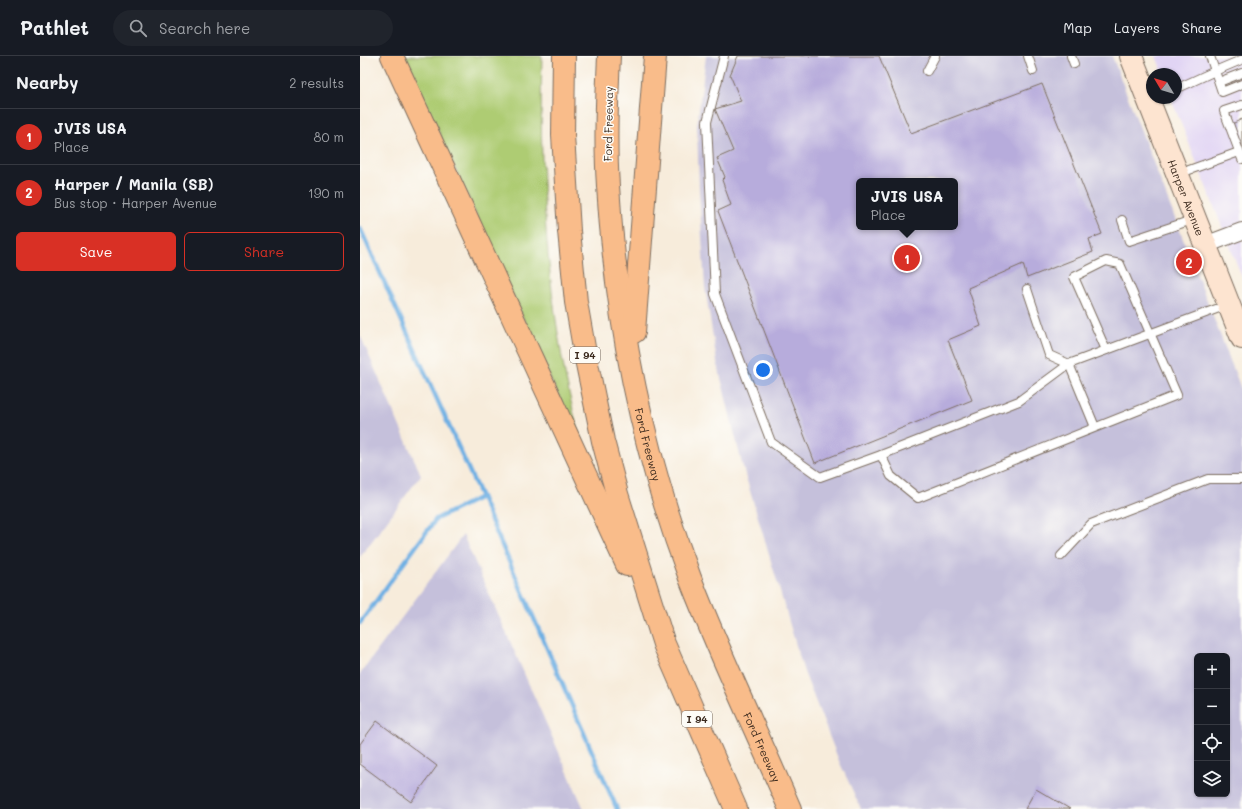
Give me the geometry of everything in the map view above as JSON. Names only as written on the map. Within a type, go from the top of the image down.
[{"type":"highway","points":[[392,56],[664,644]]},
{"type":"highway","name":"I 94","points":[[564,56],[563,135],[565,184],[576,302],[586,359],[617,494],[664,644],[736,809]]},
{"type":"highway","name":"Ford Freeway","points":[[609,56],[606,124],[607,184],[614,263],[638,404],[655,468],[690,576],[712,632],[790,809]]},
{"type":"highway","points":[[632,365],[655,56]]},
{"type":"main road","name":"Harper Avenue","points":[[1132,56],[1146,86]]},
{"type":"main road","name":"Harper Avenue","points":[[1154,104],[1205,245],[1241,330]]},
{"type":"street","points":[[1205,245],[1242,231]]},
{"type":"lane","points":[[724,56],[707,122],[714,294],[771,442],[820,477],[881,455],[1019,401],[1068,364],[1229,304]]},
{"type":"lane","points":[[927,71],[935,56]]},
{"type":"lane","points":[[1028,56],[1033,71]]},
{"type":"lane","points":[[1210,56],[1222,92],[1242,84]]},
{"type":"lane","points":[[1182,86],[1242,60]]},
{"type":"lane","points":[[1219,82],[1242,73]]},
{"type":"lane","points":[[1178,174],[1241,156],[1236,138],[1224,111],[1242,105]]},
{"type":"lane","points":[[1122,220],[1129,241],[1196,219]]},
{"type":"lane","points":[[881,455],[891,476],[918,498],[1177,395],[1120,264],[1106,261],[1074,277],[1106,350]]},
{"type":"lane","points":[[1027,289],[1049,355],[1068,364],[1095,427]]},
{"type":"lane","points":[[1061,556],[1091,524],[1208,479],[1242,479]]},
{"type":"shaded area","points":[[706,56],[1112,56],[1242,391],[1242,809],[861,809],[839,761],[804,672],[742,464],[717,362],[705,287],[697,125]]},
{"type":"shaded area","points":[[1156,56],[1242,56],[1242,277],[1173,104],[1182,104],[1182,68],[1161,68]]},
{"type":"shaded area","points":[[360,335],[421,475],[360,557]]},
{"type":"shaded area","points":[[463,535],[584,809],[360,809],[360,674]]},
{"type":"green space","points":[[404,56],[542,56],[541,96],[543,176],[548,255],[558,335],[565,374],[582,448]]},
{"type":"building","points":[[738,56],[879,56],[911,133],[1042,84],[1102,234],[1089,239],[1093,252],[1027,278],[1023,264],[968,288],[981,326],[948,340],[972,400],[815,463],[718,211],[731,205],[722,180],[725,177],[717,158],[733,151],[715,109],[741,101],[730,75]]},
{"type":"building","points":[[1242,119],[1242,147],[1232,124]]},
{"type":"building","points":[[377,721],[437,766],[411,802],[360,764],[360,744]]},
{"type":"building","points":[[1036,789],[1070,809],[1025,809]]},
{"type":"waterway","points":[[360,228],[481,497],[617,809]]},
{"type":"waterway","points":[[360,623],[436,519],[481,497]]},
{"type":"place","name":"JVIS USA","points":[[907,258]]},
{"type":"place","name":"Harper / Manila (SB)","points":[[1189,262]]}]
